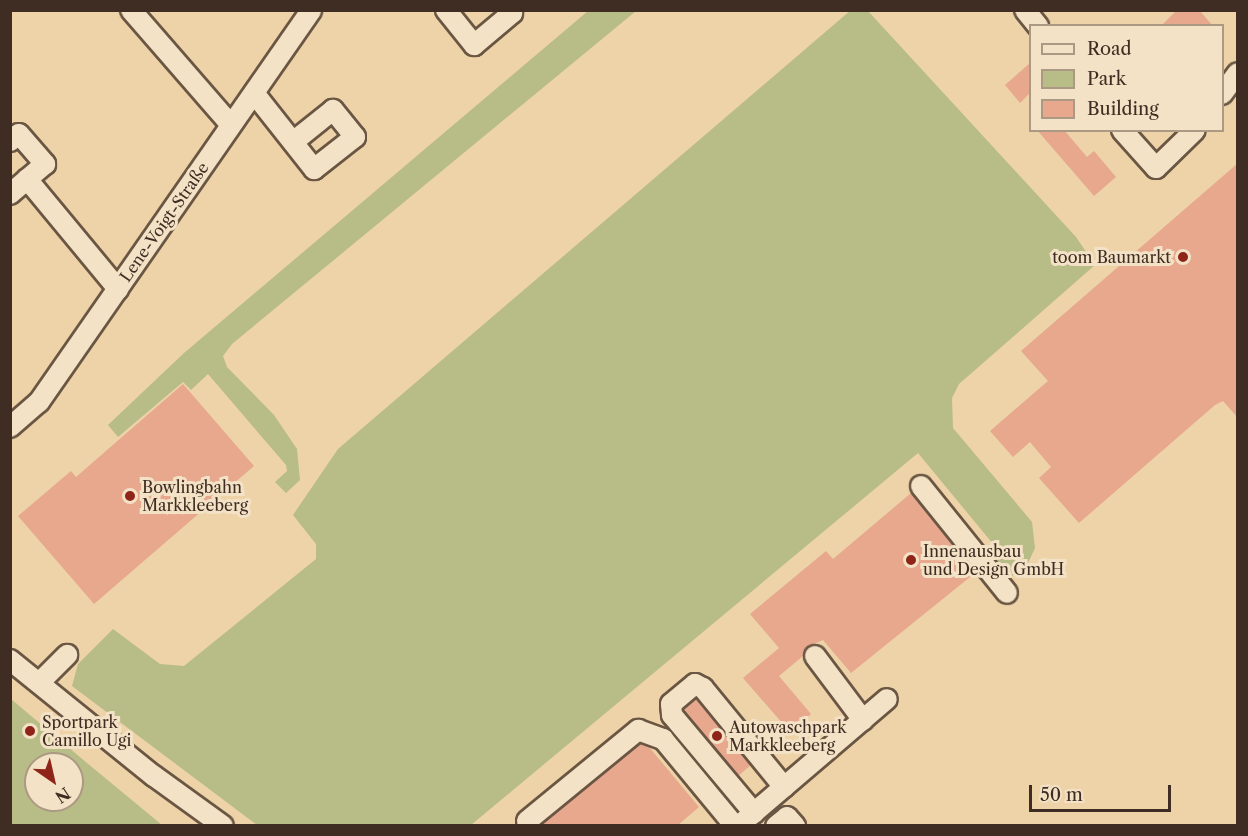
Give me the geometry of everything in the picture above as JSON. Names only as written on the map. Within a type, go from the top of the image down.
[{"type":"street","points":[[131,10],[231,125]]},
{"type":"street","name":"Lene-Voigt-Straße","points":[[10,427],[39,402],[311,10]]},
{"type":"street","points":[[446,10],[474,45],[512,13],[510,10]]},
{"type":"street","points":[[1025,10],[1036,24]]},
{"type":"street","points":[[1224,91],[1238,73]]},
{"type":"street","points":[[254,93],[293,142]]},
{"type":"street","points":[[1124,132],[1156,168],[1193,132]]},
{"type":"street","points":[[10,141],[19,134],[45,164],[10,194]]},
{"type":"street","points":[[27,179],[118,289]]},
{"type":"street","points":[[921,486],[1007,593]]},
{"type":"street","points":[[39,684],[67,655]]},
{"type":"street","points":[[815,656],[863,720]]},
{"type":"street","points":[[10,660],[154,776],[223,825]]},
{"type":"street","points":[[743,821],[672,714],[671,704],[695,684],[703,688],[784,787]]},
{"type":"street","points":[[743,821],[887,699]]},
{"type":"street","points":[[527,821],[638,730],[663,739],[743,821]]},
{"type":"street","points":[[776,825],[787,817],[795,825]]},
{"type":"green space","points":[[851,10],[868,11],[1076,237],[1095,265],[959,384],[952,398],[953,428],[1032,522],[1035,548],[1028,563],[1012,576],[991,557],[998,550],[918,453],[471,825],[257,825],[72,686],[78,664],[113,629],[160,664],[184,666],[316,559],[316,544],[293,515],[338,449]]},
{"type":"green space","points":[[588,11],[636,11],[232,344],[223,356],[227,367],[274,415],[297,449],[300,480],[286,493],[275,482],[287,471],[286,465],[208,374],[191,390],[183,382],[118,437],[108,425],[184,353]]},
{"type":"green space","name":"Sportpark Camillo Ugi","points":[[11,699],[75,752],[24,752],[24,812],[84,812],[84,760],[162,825],[11,825]]},
{"type":"building","points":[[1177,10],[1199,10],[1211,24],[1163,24]]},
{"type":"building","points":[[1029,64],[1029,94],[1020,103],[1005,85]]},
{"type":"building","points":[[1039,132],[1066,132],[1087,157],[1094,151],[1116,177],[1094,196]]},
{"type":"building","name":"toom Baumarkt","points":[[1238,163],[1238,418],[1223,401],[1215,405],[1079,523],[1039,478],[1051,467],[1030,442],[1013,457],[990,431],[1048,381],[1021,351]]},
{"type":"building","name":"Bowlingbahn Markkleeberg","points":[[183,384],[254,466],[94,604],[18,516],[71,471],[76,477]]},
{"type":"building","points":[[911,493],[975,573],[851,673],[823,640],[807,647],[803,656],[779,676],[811,714],[790,732],[743,678],[779,648],[750,614],[826,551],[833,559]]},
{"type":"building","name":"Autowaschpark Markkleeberg","points":[[696,699],[751,765],[738,776],[684,710]]},
{"type":"building","points":[[640,744],[649,747],[699,807],[678,825],[541,825]]},
{"type":"place","name":"toom Baumarkt","points":[[1183,257]]},
{"type":"place","name":"Bowlingbahn Markkleeberg","points":[[130,496]]},
{"type":"place","name":"Innenausbau und Design GmbH","points":[[911,560]]},
{"type":"place","name":"Sportpark Camillo Ugi","points":[[30,731]]},
{"type":"place","name":"Autowaschpark Markkleeberg","points":[[717,736]]}]
